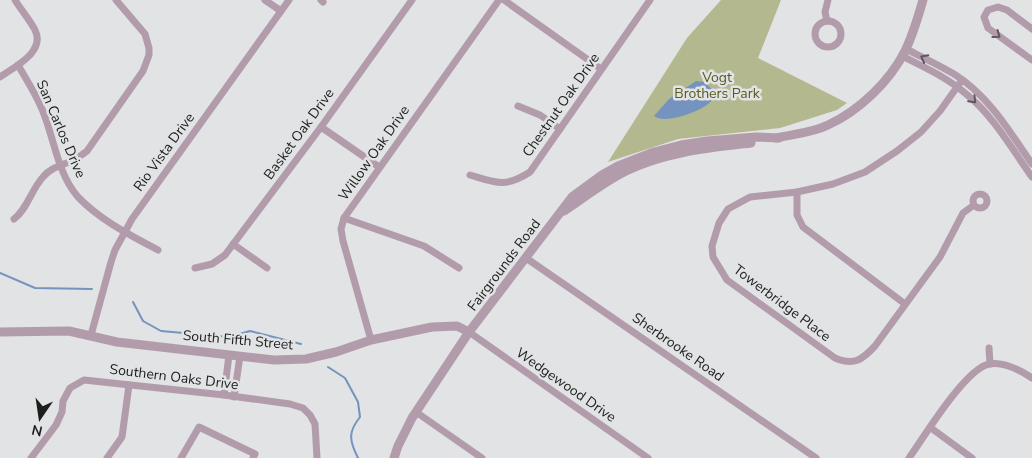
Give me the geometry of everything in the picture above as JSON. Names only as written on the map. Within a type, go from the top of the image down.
[{"type":"street","points":[[0,77],[32,53],[37,39],[36,31],[15,0]]},
{"type":"street","points":[[14,219],[20,214],[42,177],[50,170],[75,159],[87,151],[143,72],[148,61],[149,48],[145,34],[116,0]]},
{"type":"street","points":[[265,0],[281,11]]},
{"type":"street","name":"Rio Vista Drive","points":[[91,335],[111,262],[124,232],[289,0]]},
{"type":"street","name":"Basket Oak Drive","points":[[195,268],[218,260],[233,244],[412,0]]},
{"type":"street","name":"Willow Oak Drive","points":[[372,340],[342,241],[341,229],[344,218],[378,167],[499,0]]},
{"type":"street","points":[[504,0],[601,69]]},
{"type":"street","points":[[826,20],[825,12],[828,0]]},
{"type":"street","name":"Fairgrounds Road","points":[[394,458],[398,446],[416,412],[469,332],[572,197],[618,166],[654,152],[707,141],[756,137],[780,138],[829,125],[867,101],[897,66],[904,53],[923,0]]},
{"type":"street","name":"Chestnut Oak Drive","points":[[470,176],[494,183],[510,183],[530,172],[647,1]]},
{"type":"street","points":[[1032,30],[1007,10],[998,7],[988,10],[984,17],[988,28],[1032,60]]},
{"type":"street","points":[[149,48],[159,47]]},
{"type":"street","points":[[904,53],[962,80],[989,104],[1032,164]]},
{"type":"street","points":[[904,53],[966,94],[988,117],[1032,177]]},
{"type":"street","name":"San Carlos Drive","points":[[18,64],[42,109],[67,180],[78,196],[98,214],[124,232],[158,250]]},
{"type":"street","name":"Towerbridge Place","points":[[962,80],[940,111],[921,132],[897,151],[857,175],[833,184],[797,192],[750,197],[728,209],[719,223],[712,246],[713,256],[726,280],[835,358],[844,362],[856,361],[865,357],[940,257],[963,213],[974,206]]},
{"type":"street","points":[[518,106],[540,115],[560,129]]},
{"type":"street","points":[[321,126],[378,167]]},
{"type":"street","points":[[797,192],[797,215],[803,227],[905,304]]},
{"type":"street","points":[[344,218],[424,246],[459,268]]},
{"type":"street","points":[[233,244],[267,268]]},
{"type":"street","name":"Sherbrooke Road","points":[[526,258],[816,458]]},
{"type":"street","name":"South Fifth Street","points":[[0,332],[69,331],[117,342],[274,360],[306,359],[413,330],[451,325],[469,332]]},
{"type":"street","name":"Wedgewood Drive","points":[[469,332],[648,458]]},
{"type":"street","points":[[988,348],[990,364]]},
{"type":"street","points":[[224,395],[229,355]]},
{"type":"street","points":[[234,396],[240,356]]},
{"type":"street","points":[[909,458],[966,379],[981,367],[990,364],[1004,364],[1032,378]]},
{"type":"street","name":"Southern Oaks Drive","points":[[31,458],[56,425],[62,412],[63,401],[70,388],[84,380],[234,396],[290,404],[303,408],[310,415],[314,424],[317,458]]},
{"type":"street","points":[[107,458],[122,437],[129,385]]},
{"type":"street","points":[[416,412],[482,458]]},
{"type":"street","points":[[181,458],[199,427],[254,456]]},
{"type":"street","points":[[930,428],[972,458]]},
{"type":"green space","name":"Vogt Brothers Park","points":[[721,0],[781,0],[758,58],[847,103],[837,110],[780,128],[678,139],[608,162],[687,38]]},
{"type":"water","points":[[696,81],[704,82],[713,90],[713,98],[707,105],[693,113],[675,118],[666,119],[654,116],[669,99]]},
{"type":"waterway","points":[[0,273],[35,288],[92,289]]},
{"type":"waterway","points":[[133,302],[143,321],[161,331],[229,337],[250,331],[301,344]]},
{"type":"waterway","points":[[328,367],[345,378],[358,402],[360,417],[353,427],[351,436],[358,458]]}]
